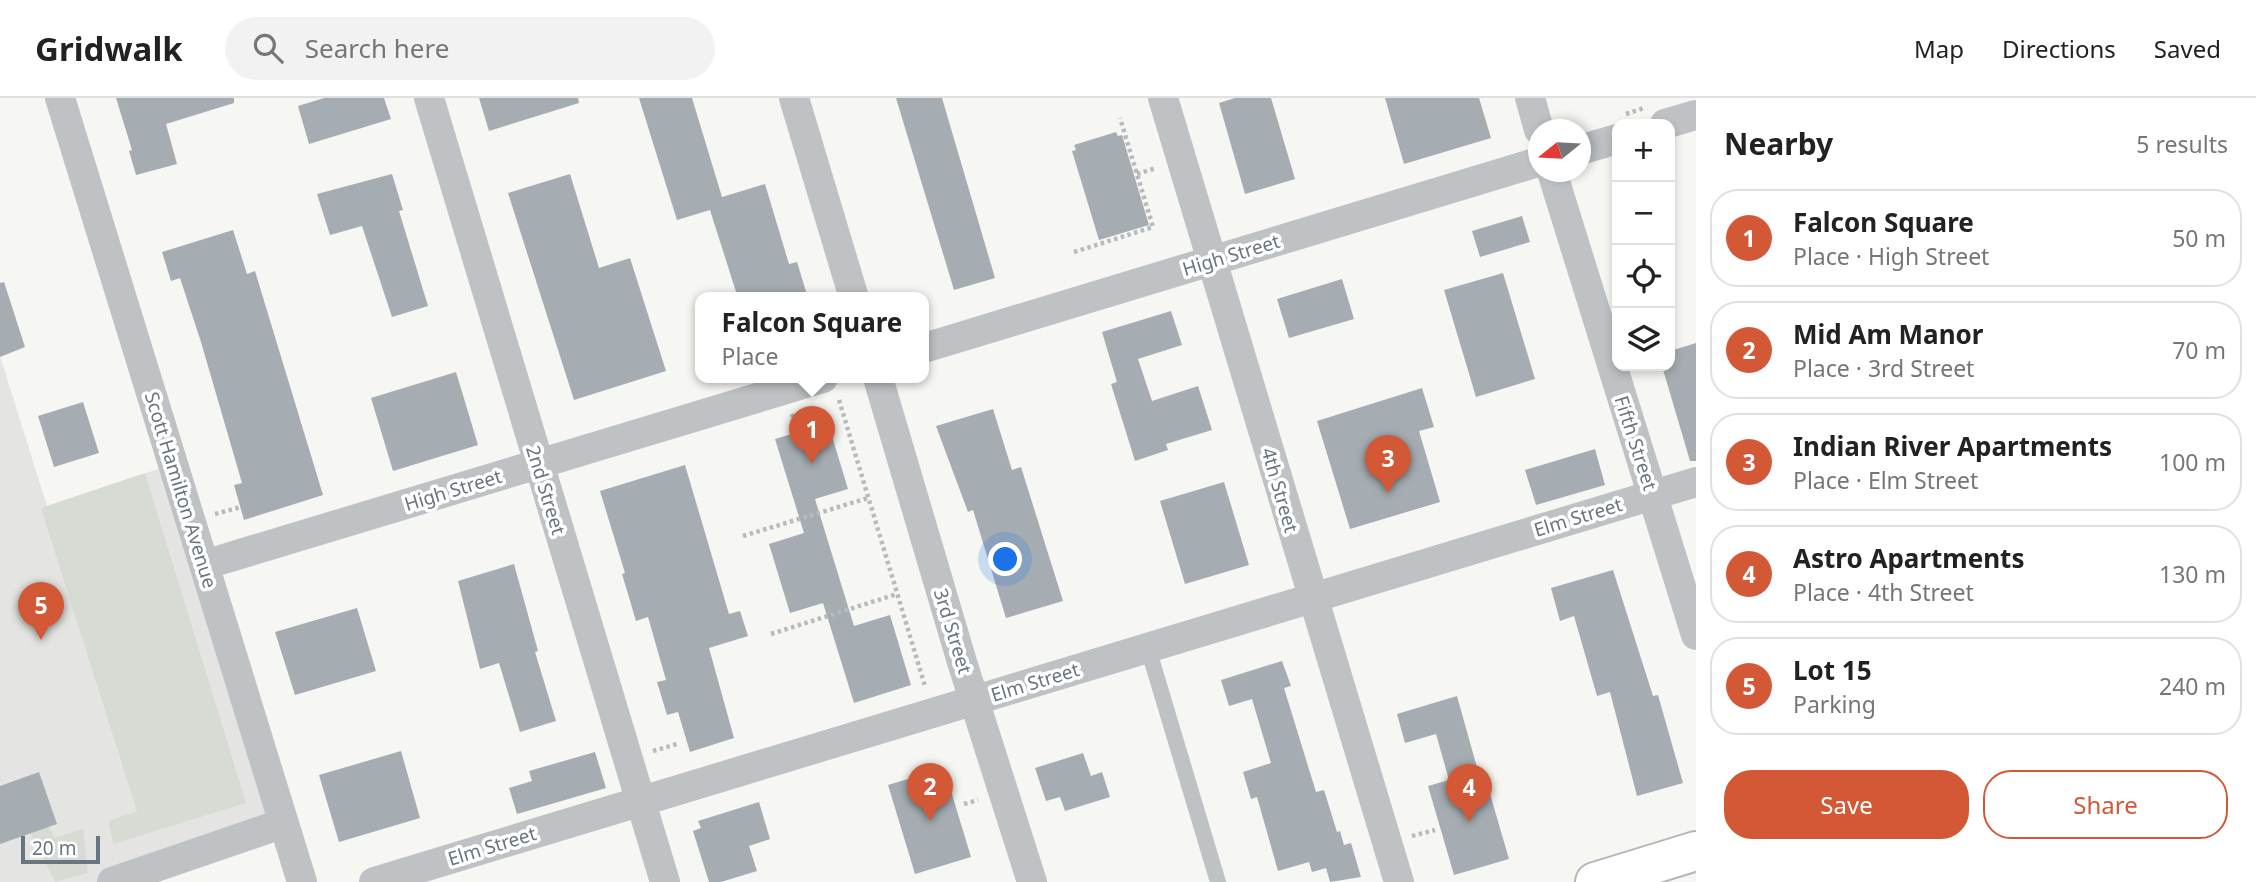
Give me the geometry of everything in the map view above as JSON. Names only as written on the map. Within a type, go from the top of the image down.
[{"type":"street","name":"Scott Hamilton Avenue","points":[[60,98],[302,882]]},
{"type":"street","name":"2nd Street","points":[[429,98],[665,882]]},
{"type":"street","points":[[794,98],[852,292]]},
{"type":"street","name":"4th Street","points":[[1163,98],[1399,882]]},
{"type":"street","points":[[1530,98],[1536,119]]},
{"type":"street","points":[[1675,121],[1696,115]]},
{"type":"street","points":[[1591,147],[1612,140]]},
{"type":"street","name":"High Street","points":[[929,346],[1528,165]]},
{"type":"street","name":"Fifth Street","points":[[1555,182],[1696,635]]},
{"type":"street","name":"3rd Street","points":[[879,383],[974,700],[1032,882]]},
{"type":"street","name":"High Street","points":[[204,565],[538,464],[830,387]]},
{"type":"street","name":"Elm Street","points":[[374,882],[1696,482]]},
{"type":"street","points":[[112,882],[284,823]]},
{"type":"street","points":[[1595,882],[1696,851]]},
{"type":"lane","points":[[1147,648],[1218,882]]},
{"type":"path","points":[[1074,252],[1153,227],[1119,118]]},
{"type":"path","points":[[1137,174],[1161,166]]},
{"type":"path","points":[[830,387],[868,498],[926,691]]},
{"type":"path","points":[[791,410],[798,432]]},
{"type":"path","points":[[743,536],[868,498]]},
{"type":"path","points":[[215,514],[241,507]]},
{"type":"path","points":[[771,634],[897,594]]},
{"type":"path","points":[[645,753],[677,744]]},
{"type":"path","points":[[964,804],[978,800]]},
{"type":"path","points":[[1408,837],[1434,830]]},
{"type":"shaded area","points":[[0,356],[47,506],[173,464],[284,823],[112,882],[0,882]]},
{"type":"shaded area","points":[[145,473],[246,803],[113,844],[109,821],[137,811],[41,508]]},
{"type":"shaded area","points":[[49,827],[54,838],[83,829],[88,873],[55,882],[30,833]]},
{"type":"building","points":[[116,98],[234,98],[234,103],[166,124],[177,164],[136,175],[129,151],[132,150]]},
{"type":"building","points":[[324,98],[384,98],[391,119],[309,144],[298,106]]},
{"type":"building","points":[[479,98],[578,98],[579,103],[489,131]]},
{"type":"building","points":[[639,98],[692,98],[722,197],[765,184],[789,264],[797,262],[806,292],[736,292],[710,210],[677,220]]},
{"type":"building","points":[[896,98],[942,98],[995,278],[954,290]]},
{"type":"building","points":[[1235,98],[1271,98],[1295,179],[1245,194],[1219,103]]},
{"type":"building","points":[[1385,98],[1479,98],[1491,138],[1404,164]]},
{"type":"building","points":[[1116,132],[1118,136],[1122,135],[1149,225],[1099,240],[1072,151],[1076,150],[1074,145]]},
{"type":"building","points":[[392,174],[403,210],[399,211],[428,306],[392,317],[362,226],[330,235],[317,194]]},
{"type":"building","points":[[570,174],[599,268],[630,258],[666,371],[574,400],[508,193]]},
{"type":"building","points":[[1522,216],[1530,242],[1480,257],[1472,231]]},
{"type":"building","points":[[233,230],[247,274],[255,271],[323,495],[244,520],[234,485],[242,483],[201,342],[180,278],[171,281],[162,252]]},
{"type":"building","points":[[1503,273],[1535,379],[1476,397],[1444,290]]},
{"type":"building","points":[[1342,279],[1354,319],[1289,338],[1277,299]]},
{"type":"building","points":[[4,282],[25,347],[0,357],[0,283]]},
{"type":"building","points":[[1171,311],[1182,345],[1138,359],[1152,401],[1198,386],[1212,430],[1166,444],[1168,450],[1135,461],[1111,384],[1117,382],[1102,332]]},
{"type":"building","points":[[1696,343],[1696,461],[1690,461],[1663,371],[1675,371],[1675,349]]},
{"type":"building","points":[[456,372],[478,445],[393,471],[371,398]]},
{"type":"building","points":[[1422,388],[1434,427],[1419,431],[1440,502],[1350,529],[1317,421]]},
{"type":"building","points":[[83,402],[99,453],[54,467],[38,416]]},
{"type":"building","points":[[993,409],[1012,470],[1021,467],[1063,601],[1006,618],[973,510],[968,512],[936,426]]},
{"type":"building","points":[[828,423],[848,489],[815,499],[854,626],[890,615],[911,685],[854,703],[823,603],[790,613],[769,544],[804,533],[775,439]]},
{"type":"building","points":[[1595,449],[1605,485],[1536,505],[1525,470]]},
{"type":"building","points":[[685,465],[729,614],[740,611],[748,636],[709,648],[734,738],[690,752],[678,712],[667,715],[657,682],[666,680],[648,617],[636,621],[622,574],[625,573],[600,491]]},
{"type":"building","points":[[1224,482],[1249,565],[1185,584],[1160,501]]},
{"type":"building","points":[[514,564],[538,651],[535,652],[556,721],[520,732],[499,663],[480,669],[458,581]]},
{"type":"building","points":[[1613,570],[1653,696],[1658,695],[1683,783],[1637,796],[1610,692],[1597,696],[1574,616],[1560,621],[1551,588]]},
{"type":"building","points":[[357,608],[376,671],[295,695],[275,632]]},
{"type":"building","points":[[1282,661],[1291,686],[1284,688],[1316,792],[1324,790],[1337,832],[1340,831],[1344,845],[1351,843],[1361,877],[1330,882],[1326,868],[1312,872],[1309,862],[1278,871],[1257,797],[1251,799],[1243,772],[1271,763],[1252,699],[1229,706],[1221,680]]},
{"type":"building","points":[[1457,696],[1478,771],[1483,770],[1509,859],[1454,875],[1428,786],[1449,780],[1436,734],[1405,743],[1397,714]]},
{"type":"building","points":[[401,751],[420,818],[339,842],[319,775]]},
{"type":"building","points":[[595,752],[606,788],[517,814],[509,788],[532,781],[529,771]]},
{"type":"building","points":[[1083,753],[1091,776],[1102,772],[1110,797],[1065,811],[1060,797],[1046,801],[1035,768]]},
{"type":"building","points":[[944,768],[971,857],[915,874],[888,785]]},
{"type":"building","points":[[39,772],[57,824],[0,844],[0,786]]},
{"type":"building","points":[[759,802],[770,839],[749,846],[757,871],[721,882],[709,882],[693,831],[701,828],[698,821]]},
{"type":"place","name":"Falcon Square","points":[[812,464]]},
{"type":"place","name":"Indian River Apartments","points":[[1388,493]]},
{"type":"place","name":"Lot 15","points":[[41,640]]},
{"type":"place","name":"Mid Am Manor","points":[[930,821]]},
{"type":"place","name":"Astro Apartments","points":[[1469,822]]}]
